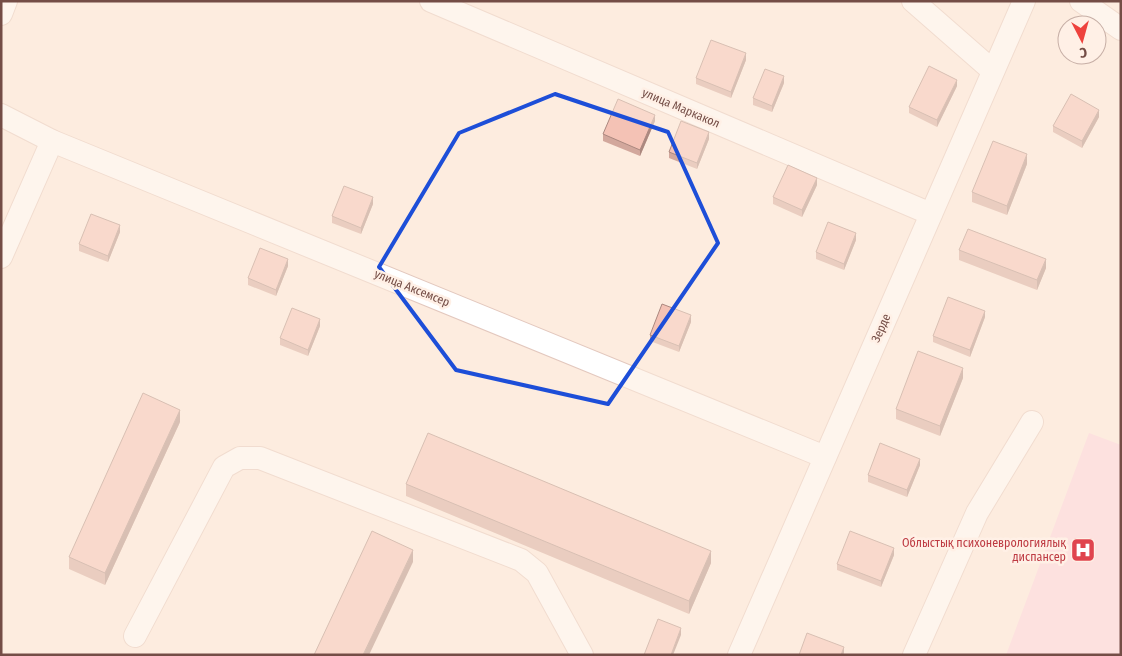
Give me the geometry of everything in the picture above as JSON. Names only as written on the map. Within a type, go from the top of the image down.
[{"type":"street","points":[[1,14],[6,1]]},
{"type":"street","name":"улица Маркакол","points":[[431,1],[931,214]]},
{"type":"street","points":[[913,1],[993,72]]},
{"type":"street","name":"Зерде","points":[[739,655],[1024,1]]},
{"type":"street","points":[[1080,1],[1121,29]]},
{"type":"street","name":"улица Аксемсер","points":[[1,115],[52,141],[825,457]]},
{"type":"street","points":[[1,257],[52,141]]},
{"type":"street","points":[[914,655],[977,513],[1032,422]]},
{"type":"street","points":[[136,636],[224,467],[240,458],[260,458],[522,560],[537,573],[582,655]]},
{"type":"highlighted area","points":[[555,94],[668,132],[718,243],[608,404],[456,370],[379,267],[459,133]]},
{"type":"shaded area","name":"Облыстық психоневрологиялық диспансер","points":[[1089,433],[1121,445],[1121,655],[1006,655]]},
{"type":"building","points":[[711,40],[746,53],[731,92],[696,78]]},
{"type":"building","points":[[929,66],[957,80],[937,120],[909,107]]},
{"type":"building","points":[[765,69],[784,76],[772,106],[753,98]]},
{"type":"building","points":[[1071,94],[1099,110],[1082,141],[1053,126]]},
{"type":"building","points":[[618,99],[655,115],[640,150],[603,134]]},
{"type":"building","points":[[681,121],[709,132],[697,163],[669,152]]},
{"type":"building","points":[[993,141],[1027,154],[1007,206],[972,192]]},
{"type":"building","points":[[788,165],[817,178],[802,210],[773,197]]},
{"type":"building","points":[[344,186],[373,197],[361,228],[332,216]]},
{"type":"building","points":[[91,214],[120,225],[108,256],[79,244]]},
{"type":"building","points":[[828,222],[856,233],[844,264],[816,252]]},
{"type":"building","points":[[968,229],[1046,259],[1037,280],[959,250]]},
{"type":"building","points":[[260,248],[288,259],[276,290],[248,278]]},
{"type":"building","points":[[948,297],[985,311],[970,350],[933,336]]},
{"type":"building","points":[[662,304],[691,315],[679,346],[650,335]]},
{"type":"building","points":[[292,308],[320,319],[308,350],[280,338]]},
{"type":"building","points":[[918,351],[963,368],[940,426],[896,409]]},
{"type":"building","points":[[143,393],[180,410],[105,573],[69,557]]},
{"type":"building","points":[[428,433],[711,551],[689,601],[406,484]]},
{"type":"building","points":[[880,443],[920,459],[907,490],[868,475]]},
{"type":"building","points":[[372,531],[413,550],[363,655],[314,655]]},
{"type":"building","points":[[850,531],[894,548],[881,581],[837,564]]},
{"type":"building","points":[[658,619],[681,628],[671,655],[644,655]]},
{"type":"building","points":[[807,633],[844,647],[841,655],[799,655]]},
{"type":"place","name":"Облыстық психоневрологиялық диспансер","points":[[1083,550]]}]
